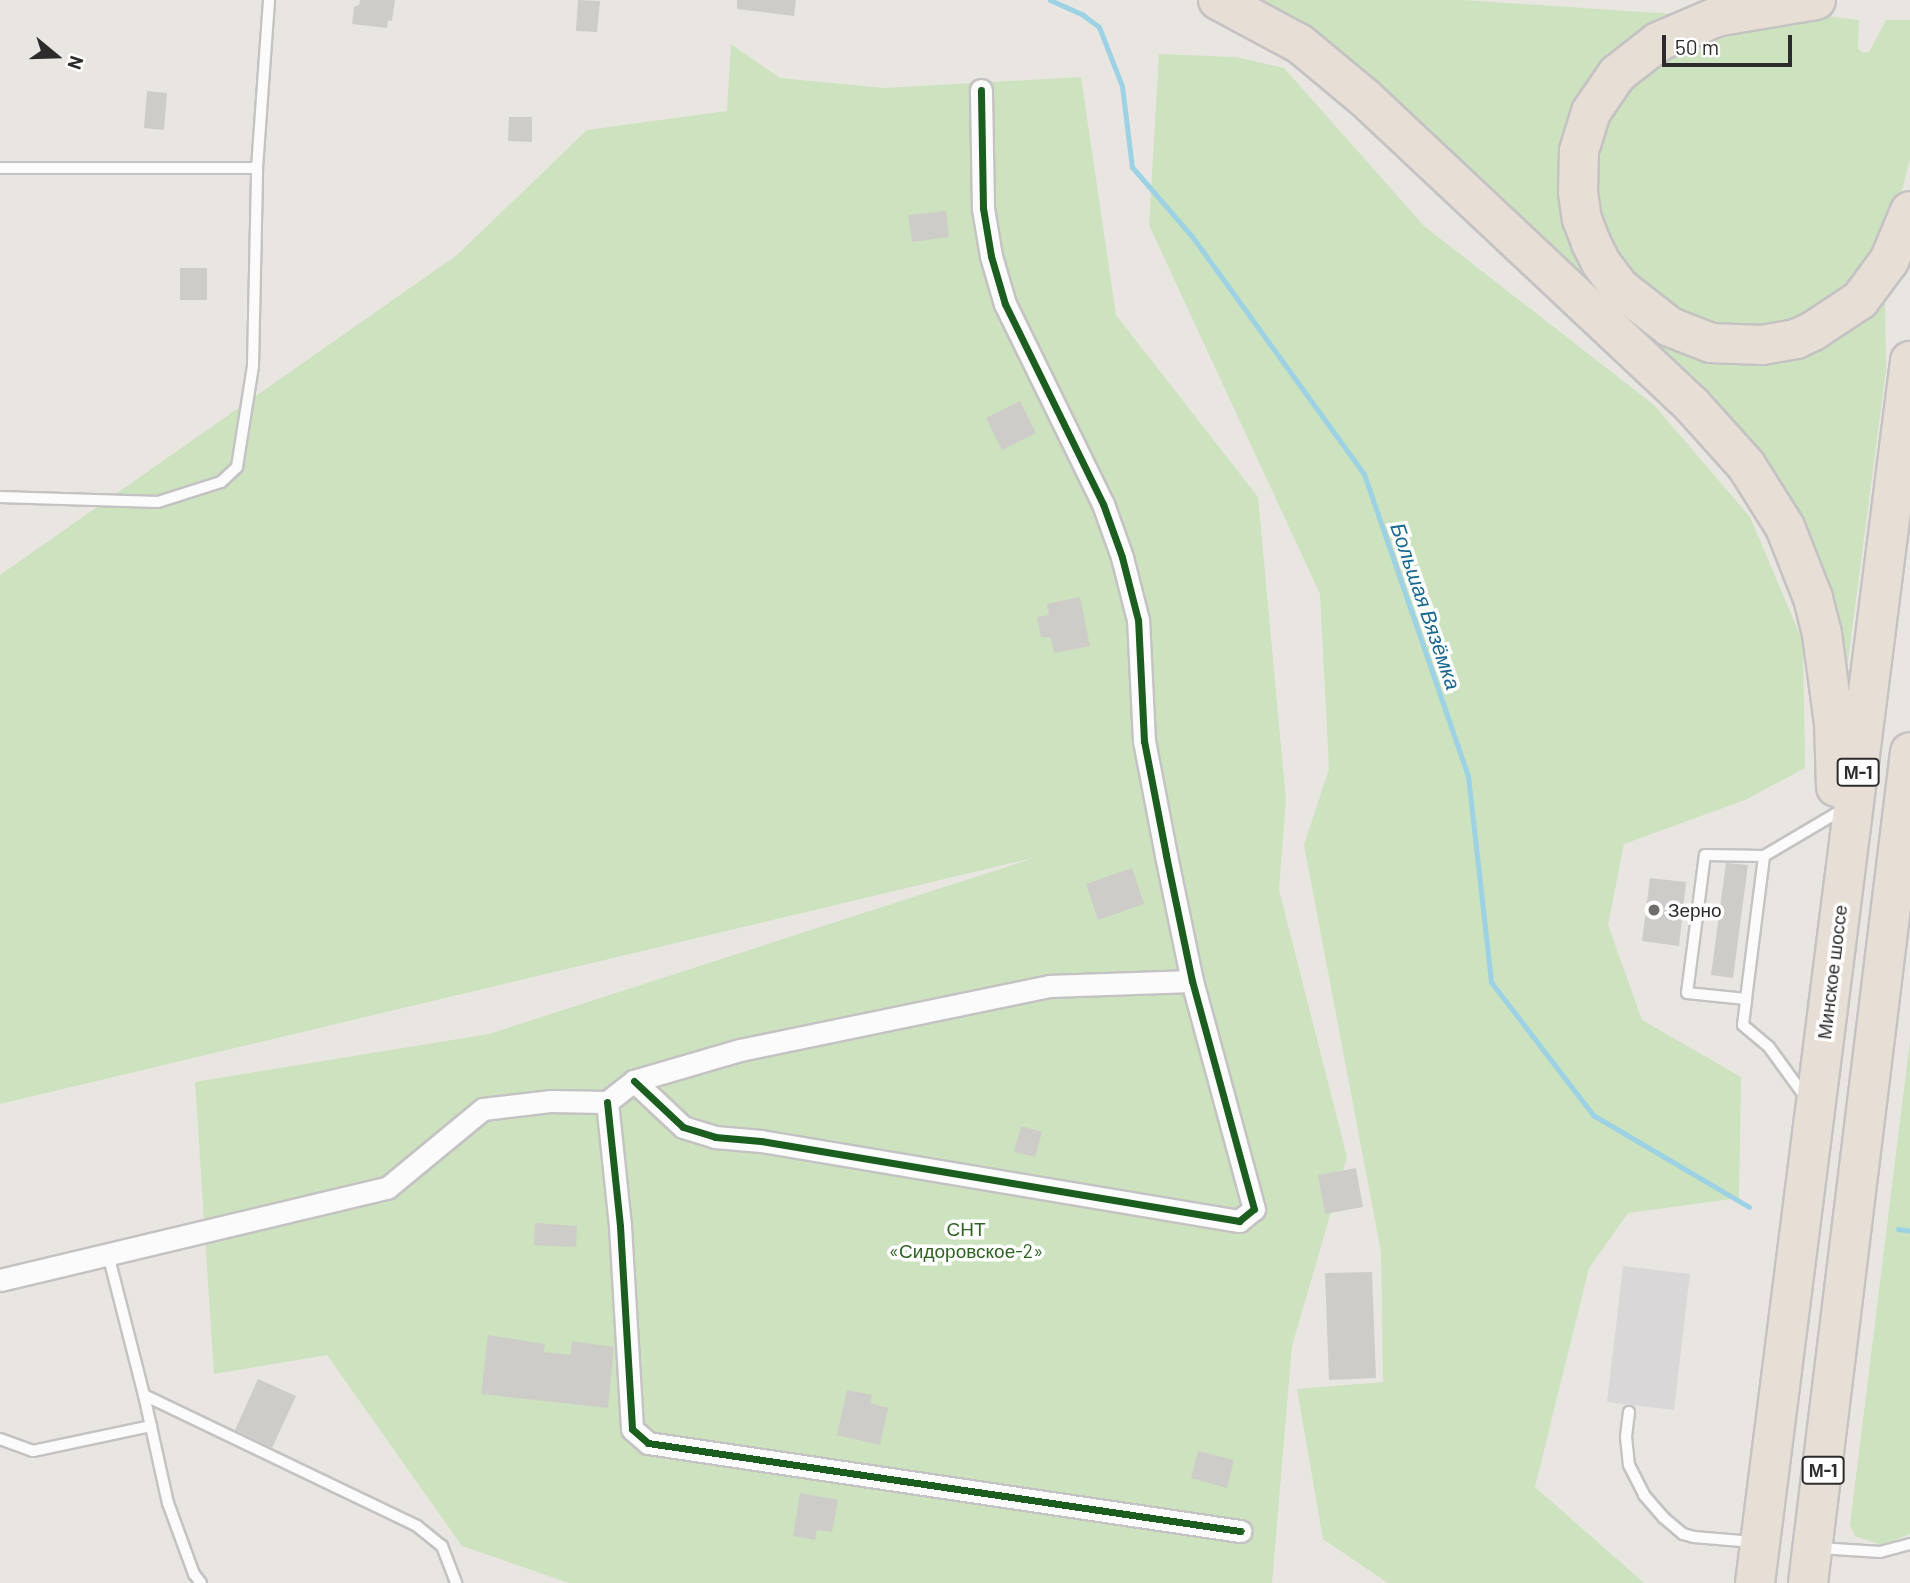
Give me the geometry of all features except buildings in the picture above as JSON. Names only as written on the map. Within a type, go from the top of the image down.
[{"type":"highway","points":[[1218,0],[1286,35],[1346,81],[1690,404],[1746,465],[1785,527],[1816,608],[1834,724],[1839,918]]},
{"type":"highway","points":[[1816,0],[1716,17],[1658,42],[1617,74],[1591,112],[1579,151],[1578,192],[1582,219],[1591,243],[1601,263],[1620,288],[1661,321],[1701,340],[1749,346],[1796,339],[1833,320],[1851,307],[1889,261],[1910,211]]},
{"type":"highway","name":"Минское шоссе","points":[[1755,1583],[1910,361]]},
{"type":"highway","name":"М-1","points":[[1811,1565],[1893,937],[1910,752]]},
{"type":"highway","points":[[1893,937],[1910,862]]},
{"type":"street","points":[[634,1081],[683,1127],[715,1137],[761,1141],[1239,1221],[1254,1209],[1192,981],[1144,741],[1138,620],[1122,557],[1102,504],[1005,304],[991,256],[983,208],[981,90]]},
{"type":"street","points":[[0,1280],[387,1188],[483,1109],[550,1101],[607,1102],[634,1081],[740,1050],[1049,986],[1192,981]]},
{"type":"street","points":[[607,1102],[620,1226],[632,1429],[648,1443],[1240,1531]]},
{"type":"lane","points":[[0,497],[158,502],[220,482],[237,467],[253,366],[257,168],[270,0]]},
{"type":"lane","points":[[0,168],[257,168]]},
{"type":"lane","points":[[1746,999],[1687,993],[1704,855],[1764,856],[1835,814]]},
{"type":"lane","points":[[1764,856],[1743,1025],[1769,1047],[1806,1098],[1813,1118]]},
{"type":"lane","points":[[108,1254],[168,1503],[194,1574],[201,1583]]},
{"type":"lane","points":[[144,1395],[417,1526],[442,1546],[456,1583]]},
{"type":"lane","points":[[1629,1412],[1626,1437],[1629,1465],[1644,1495],[1664,1518],[1683,1534],[1694,1537],[1760,1543]]},
{"type":"lane","points":[[0,1439],[33,1451],[151,1426]]},
{"type":"lane","points":[[1811,1565],[1910,1544]]},
{"type":"shaded area","points":[[1623,1266],[1690,1274],[1674,1410],[1607,1402]]},
{"type":"green space","points":[[1258,0],[1463,0],[1688,15],[1657,30],[1565,196],[1686,351],[1885,294],[1886,370],[1845,684],[1829,590],[1819,558],[1793,501],[1746,435],[1672,361]]},
{"type":"green space","points":[[1811,14],[1859,20],[1858,48],[1863,53],[1869,52],[1886,20],[1910,20],[1910,159],[1892,229],[1845,295],[1775,330],[1696,325],[1630,284],[1587,201],[1603,108],[1673,45]]},
{"type":"green space","name":"СНТ «Сидоровское-2»","points":[[731,44],[780,78],[884,88],[1081,77],[1116,315],[1258,497],[1286,800],[1279,890],[1347,1157],[1292,1346],[1272,1583],[569,1583],[462,1546],[327,1355],[214,1374],[195,1082],[489,1034],[1037,857],[0,1104],[0,575],[457,255],[587,130],[727,111]]},
{"type":"green space","points":[[1159,54],[1236,57],[1284,68],[1424,226],[1654,405],[1750,517],[1803,642],[1805,768],[1745,800],[1624,844],[1608,925],[1642,1020],[1741,1077],[1739,1198],[1628,1213],[1589,1268],[1535,1487],[1644,1583],[1388,1583],[1323,1539],[1297,1389],[1383,1382],[1381,1252],[1304,845],[1329,769],[1320,594],[1149,225]]},
{"type":"green space","points":[[1910,1040],[1910,1534],[1882,1545],[1855,1536],[1850,1525]]},
{"type":"waterway","name":"Большая Вязёмка","points":[[1050,0],[1083,15],[1099,27],[1122,86],[1132,167],[1191,235],[1364,474],[1468,776],[1491,982],[1593,1115],[1749,1207]]},
{"type":"waterway","name":"Большая Вязёмка","points":[[1898,1229],[1910,1231]]},
{"type":"cycle path","points":[[634,1081],[683,1127],[715,1137],[761,1141],[1239,1221],[1254,1209],[1192,981],[1166,855],[1144,741],[1138,620],[1122,557],[1103,504],[1005,304],[991,256],[983,208],[981,90]]},
{"type":"cycle path","points":[[607,1102],[620,1226],[632,1429],[648,1443],[1240,1531]]},
{"type":"place","name":"Зерно","points":[[1654,910]]}]
